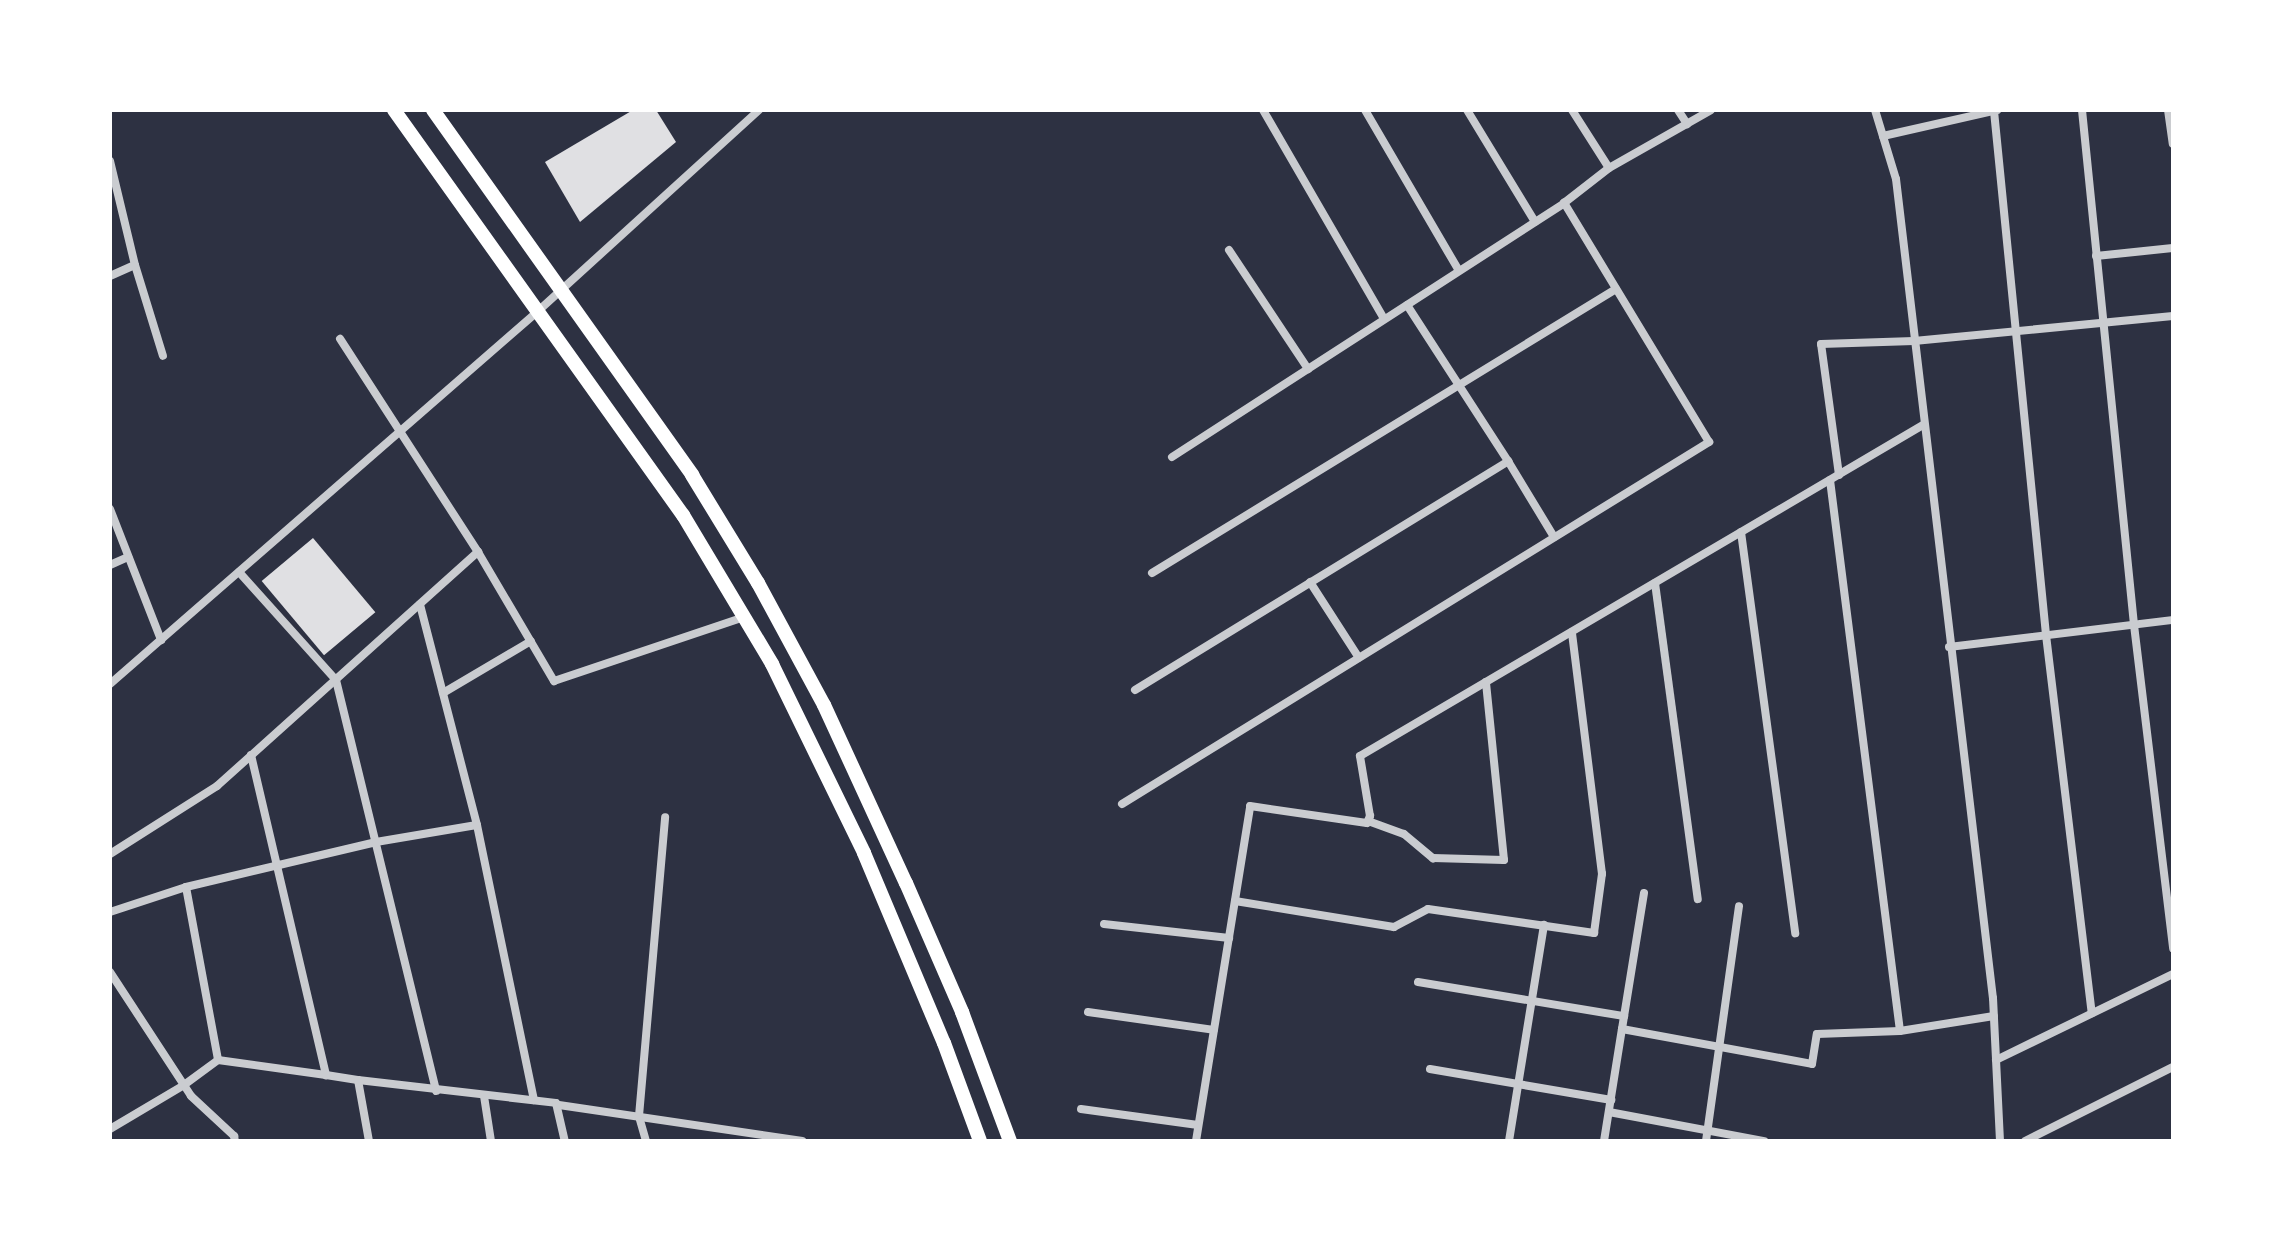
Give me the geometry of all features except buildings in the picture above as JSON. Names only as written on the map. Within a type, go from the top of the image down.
[{"type":"highway","points":[[394,110],[683,515],[772,664],[864,853],[944,1043],[980,1141]]},
{"type":"highway","points":[[435,111],[692,475],[758,583],[824,705],[962,1012],[1010,1141]]},
{"type":"street","points":[[110,684],[537,312],[759,110]]},
{"type":"street","points":[[1263,110],[1384,319]]},
{"type":"street","points":[[1365,110],[1459,271]]},
{"type":"street","points":[[1467,110],[1535,222]]},
{"type":"street","points":[[1572,110],[1609,168]]},
{"type":"street","points":[[1678,110],[1687,124]]},
{"type":"street","points":[[1172,457],[1564,203],[1609,168],[1711,110]]},
{"type":"street","points":[[1875,110],[1896,179],[1994,1016],[2000,1141]]},
{"type":"street","points":[[1883,136],[1995,110],[2014,332],[2046,635],[2092,1013]]},
{"type":"street","points":[[2082,110],[2134,625],[2173,949]]},
{"type":"street","points":[[2168,110],[2173,144]]},
{"type":"street","points":[[110,161],[135,265],[163,356]]},
{"type":"street","points":[[1122,804],[1709,442],[1564,203]]},
{"type":"street","points":[[2096,256],[2173,248]]},
{"type":"street","points":[[1229,250],[1308,369]]},
{"type":"street","points":[[110,276],[135,265]]},
{"type":"street","points":[[1152,573],[1616,289]]},
{"type":"street","points":[[1407,305],[1554,537]]},
{"type":"street","points":[[1839,475],[1821,344],[1914,341],[2173,316]]},
{"type":"street","points":[[340,339],[478,552],[554,681],[744,617]]},
{"type":"street","points":[[1368,821],[1360,756],[1923,425]]},
{"type":"street","points":[[1135,690],[1508,461]]},
{"type":"street","points":[[1830,480],[1900,1031]]},
{"type":"street","points":[[110,509],[161,640]]},
{"type":"street","points":[[1741,532],[1795,933]]},
{"type":"street","points":[[110,854],[217,786],[478,552]]},
{"type":"street","points":[[110,565],[128,557]]},
{"type":"street","points":[[239,572],[336,680],[436,1091]]},
{"type":"street","points":[[1310,582],[1359,658]]},
{"type":"street","points":[[1655,583],[1698,899]]},
{"type":"street","points":[[420,604],[477,825],[534,1100]]},
{"type":"street","points":[[1949,647],[2173,620]]},
{"type":"street","points":[[1235,901],[1394,927],[1428,909],[1594,933],[1602,874],[1572,632]]},
{"type":"street","points":[[443,693],[531,641]]},
{"type":"street","points":[[1196,1141],[1250,806],[1368,821],[1404,834],[1433,858],[1504,860],[1486,682]]},
{"type":"street","points":[[251,755],[326,1075]]},
{"type":"street","points":[[646,1141],[639,1116],[665,817]]},
{"type":"street","points":[[110,912],[186,887],[376,842],[477,825]]},
{"type":"street","points":[[186,887],[218,1060]]},
{"type":"street","points":[[1604,1141],[1644,893]]},
{"type":"street","points":[[1706,1141],[1739,906]]},
{"type":"street","points":[[1104,924],[1229,938]]},
{"type":"street","points":[[1509,1141],[1544,925]]},
{"type":"street","points":[[110,972],[184,1085],[235,1141]]},
{"type":"street","points":[[1996,1060],[2173,974]]},
{"type":"street","points":[[1418,982],[1624,1016]]},
{"type":"street","points":[[1088,1012],[1214,1030]]},
{"type":"street","points":[[1622,1029],[1812,1064],[1817,1034],[1900,1031],[1994,1016]]},
{"type":"street","points":[[110,1129],[184,1085],[218,1060],[436,1091],[534,1100],[802,1141]]},
{"type":"street","points":[[2025,1141],[2173,1067]]},
{"type":"street","points":[[1430,1069],[1611,1100]]},
{"type":"street","points":[[358,1080],[369,1141]]},
{"type":"street","points":[[484,1096],[491,1141]]},
{"type":"street","points":[[559,1105],[565,1141]]},
{"type":"street","points":[[1081,1109],[1198,1125]]},
{"type":"street","points":[[1609,1112],[1764,1141]]}]
